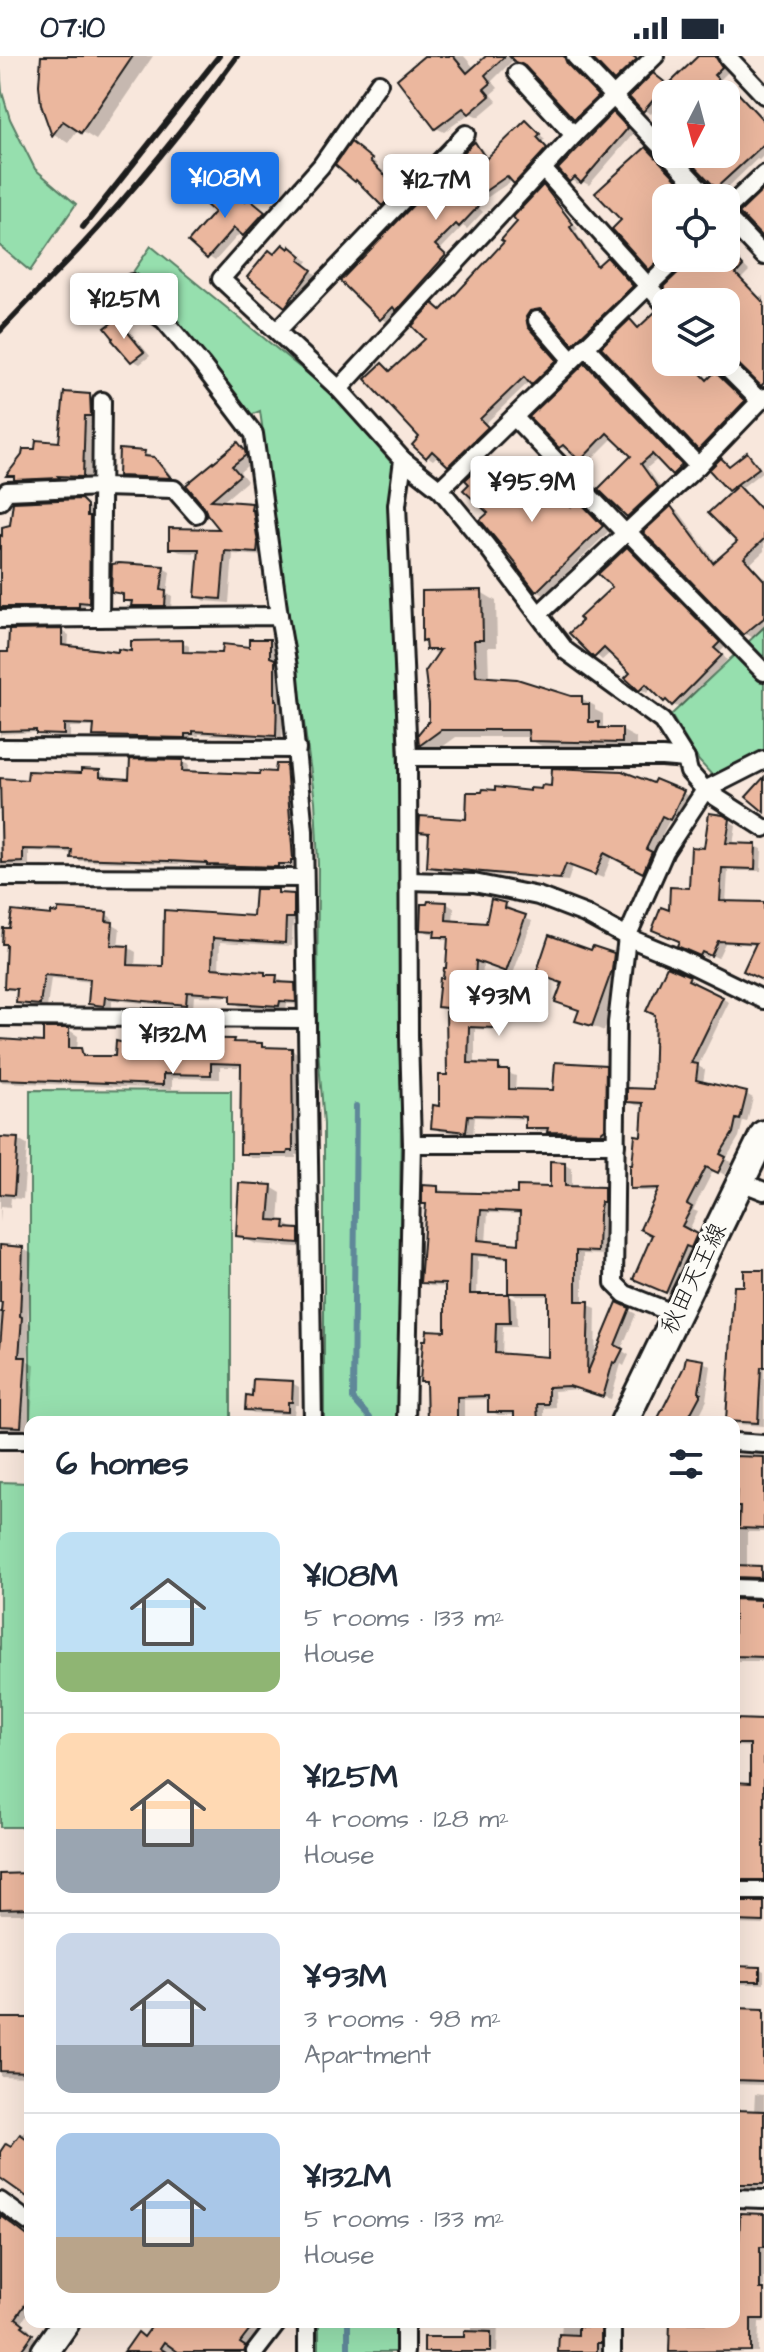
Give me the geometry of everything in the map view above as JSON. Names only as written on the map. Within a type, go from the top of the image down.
[{"type":"main road","name":"秋田天王線","points":[[627,1416],[675,1314],[753,1187],[764,1134]]},
{"type":"main road","points":[[45,2352],[62,2328]]},
{"type":"street","points":[[575,56],[652,137]]},
{"type":"street","points":[[339,389],[574,135],[655,56]]},
{"type":"street","points":[[727,56],[764,95]]},
{"type":"street","points":[[517,73],[574,135]]},
{"type":"street","points":[[379,83],[321,166],[221,279],[339,389],[403,460],[440,489],[566,651],[662,721],[686,759],[689,772],[705,790],[764,828]]},
{"type":"street","points":[[278,330],[466,134]]},
{"type":"street","points":[[681,168],[696,184]]},
{"type":"street","points":[[543,169],[652,291]]},
{"type":"street","points":[[740,199],[764,174]]},
{"type":"street","points":[[740,229],[764,256]]},
{"type":"street","points":[[440,489],[663,272]]},
{"type":"street","points":[[132,283],[131,296],[164,320],[254,434],[288,667],[304,831],[313,1416]]},
{"type":"street","points":[[537,320],[571,359]]},
{"type":"street","points":[[585,346],[698,466]]},
{"type":"street","points":[[539,614],[698,466],[762,399],[737,376]]},
{"type":"street","points":[[100,618],[102,401]]},
{"type":"street","points":[[514,417],[764,672]]},
{"type":"street","points":[[403,460],[397,505],[408,757],[412,1144],[406,1416]]},
{"type":"street","points":[[0,501],[7,491],[102,487],[174,489],[196,514]]},
{"type":"street","points":[[0,619],[279,616]]},
{"type":"street","points":[[0,748],[297,749]]},
{"type":"street","points":[[408,757],[686,759]]},
{"type":"street","points":[[675,1314],[625,1294],[614,1283],[617,1023],[627,937],[665,851],[705,790],[764,760]]},
{"type":"street","points":[[0,877],[304,878]]},
{"type":"street","points":[[410,881],[474,883],[538,896],[585,914],[627,937],[764,1000]]},
{"type":"street","points":[[0,1017],[305,1019]]},
{"type":"street","points":[[412,1144],[616,1144]]},
{"type":"street","points":[[0,1440],[24,1440]]},
{"type":"street","points":[[740,1442],[764,1444]]},
{"type":"street","points":[[740,1588],[764,1589]]},
{"type":"street","points":[[740,1891],[764,1891]]},
{"type":"street","points":[[740,2198],[764,2199]]},
{"type":"street","points":[[0,2201],[24,2219]]},
{"type":"street","points":[[255,2352],[273,2328]]},
{"type":"street","points":[[307,2328],[307,2352]]},
{"type":"street","points":[[405,2328],[405,2352]]},
{"type":"street","points":[[612,2328],[612,2352]]},
{"type":"green space","points":[[0,69],[2,92],[10,119],[35,169],[76,204],[30,271],[0,246]]},
{"type":"green space","points":[[151,246],[330,392],[396,468],[389,504],[403,922],[398,1416],[324,1416],[324,1124],[317,1037],[318,864],[315,801],[260,411],[246,417],[195,342],[136,293],[131,275]]},
{"type":"green space","points":[[764,627],[764,753],[724,775],[712,775],[699,761],[671,715]]},
{"type":"green space","points":[[30,1090],[231,1091],[231,1416],[30,1416]]},
{"type":"green space","points":[[0,1482],[24,1483],[24,1827],[0,1827]]},
{"type":"green space","points":[[319,2328],[405,2328],[405,2352],[319,2352]]},
{"type":"building","points":[[41,56],[133,56],[81,133],[63,121],[52,136],[41,105]]},
{"type":"building","points":[[424,56],[453,56],[467,73],[486,56],[505,56],[485,75],[491,83],[484,89],[490,96],[469,114],[463,108],[435,129],[397,79]]},
{"type":"building","points":[[509,56],[564,56],[567,64],[598,96],[574,119],[525,66]]},
{"type":"building","points":[[590,56],[633,56],[637,59],[614,81]]},
{"type":"building","points":[[698,56],[715,56],[722,67],[714,75],[719,80],[673,80]]},
{"type":"building","points":[[653,73],[662,80],[652,80],[652,102],[643,112],[629,97]]},
{"type":"building","points":[[740,95],[764,121],[764,144],[740,166]]},
{"type":"building","points":[[613,112],[628,128],[581,183],[575,177],[569,182],[558,169]]},
{"type":"building","points":[[526,120],[540,134],[537,137],[547,148],[514,184],[507,176],[471,201],[478,207],[459,227],[456,224],[435,245],[446,255],[396,311],[393,307],[380,320],[340,281],[471,145],[475,142],[486,159]]},
{"type":"building","points":[[351,142],[372,159],[370,161],[397,190],[382,206],[356,180],[335,165]]},
{"type":"building","points":[[646,147],[652,153],[652,168],[666,168],[681,184],[652,184],[652,267],[649,270],[612,229],[621,220],[595,193]]},
{"type":"building","points":[[697,168],[738,168],[720,184],[712,184]]},
{"type":"building","points":[[222,185],[245,201],[248,198],[265,212],[243,236],[234,228],[207,259],[188,242],[214,212],[205,204]]},
{"type":"building","points":[[543,185],[573,224],[570,227],[597,266],[607,257],[633,286],[573,344],[545,312],[540,309],[530,311],[526,317],[528,327],[557,360],[531,385],[524,377],[480,419],[488,427],[448,466],[432,451],[426,458],[412,445],[419,437],[365,379],[382,363],[390,371],[425,339],[412,326],[433,303],[441,310],[504,242],[501,240],[517,222],[513,217]]},
{"type":"building","points":[[764,189],[764,239],[740,214]]},
{"type":"building","points":[[283,244],[302,256],[299,260],[312,270],[285,307],[247,277],[269,250],[274,254]]},
{"type":"building","points":[[679,272],[738,272],[736,274],[764,303],[764,383],[761,386],[740,366],[740,288],[663,287]]},
{"type":"building","points":[[652,315],[652,376],[703,376],[707,380],[711,376],[719,376],[745,401],[698,450],[601,347],[630,319],[638,328]]},
{"type":"building","points":[[117,319],[144,352],[131,362],[105,328]]},
{"type":"building","points":[[585,363],[682,465],[672,475],[652,454],[641,464],[658,488],[627,517],[598,489],[631,456],[607,433],[580,461],[563,445],[559,448],[529,417]]},
{"type":"building","points":[[64,392],[90,394],[91,416],[85,416],[83,477],[14,480],[14,476],[6,476],[23,449],[35,449],[36,440],[59,442]]},
{"type":"building","points":[[238,442],[246,455],[232,466],[240,475],[211,500],[252,503],[257,553],[225,551],[221,599],[195,597],[199,549],[169,549],[169,528],[219,529],[186,485]]},
{"type":"building","points":[[119,449],[145,451],[144,456],[154,457],[171,478],[118,476]]},
{"type":"building","points":[[747,452],[759,468],[728,491],[709,470],[721,458],[729,466]]},
{"type":"building","points":[[482,464],[518,496],[539,475],[571,507],[578,500],[603,526],[536,592],[480,520],[488,513],[463,490],[469,484],[465,480]]},
{"type":"building","points":[[738,485],[764,513],[764,539],[744,558],[764,580],[764,618],[743,635],[643,532],[671,506],[713,563],[737,542],[708,513]]},
{"type":"building","points":[[81,499],[87,505],[87,516],[90,516],[89,603],[79,602],[79,607],[0,607],[0,535],[2,527],[10,525],[13,502]]},
{"type":"building","points":[[627,547],[720,642],[714,648],[722,655],[672,706],[646,684],[639,691],[625,678],[630,673],[604,648],[594,658],[569,633],[582,621],[579,618],[612,587],[598,574]]},
{"type":"building","points":[[112,564],[164,566],[161,590],[166,591],[165,606],[131,606],[132,601],[123,601],[123,594],[111,592]]},
{"type":"building","points":[[482,590],[483,640],[474,640],[476,676],[517,679],[571,696],[582,696],[582,704],[589,704],[589,722],[599,722],[599,728],[622,728],[622,743],[529,741],[528,730],[441,730],[419,746],[418,734],[429,721],[425,672],[440,650],[426,650],[425,640],[422,641],[422,591]]},
{"type":"building","points":[[62,629],[62,645],[118,652],[118,649],[131,651],[131,641],[183,640],[183,652],[222,653],[223,644],[249,647],[249,639],[270,639],[270,657],[275,659],[276,736],[193,731],[193,734],[185,734],[185,738],[93,736],[94,725],[64,724],[64,735],[36,734],[36,730],[0,731],[0,652],[8,652],[9,630]]},
{"type":"building","points":[[130,759],[183,760],[182,771],[256,774],[260,771],[275,772],[276,764],[286,764],[291,864],[278,864],[278,867],[71,858],[72,850],[23,849],[23,862],[2,863],[0,778],[27,780],[28,771],[81,773],[81,769],[100,770],[100,777],[129,779]]},
{"type":"building","points":[[552,768],[622,771],[653,783],[655,779],[684,791],[670,820],[662,816],[646,849],[652,852],[643,873],[604,853],[595,875],[566,864],[560,879],[427,867],[429,833],[419,832],[420,816],[466,819],[467,792],[495,790],[495,787],[530,791],[530,788],[541,789],[542,785],[551,786]]},
{"type":"building","points":[[764,777],[764,812],[746,797]]},
{"type":"building","points":[[709,813],[730,819],[726,843],[756,844],[755,869],[722,868],[720,901],[764,902],[764,981],[743,971],[756,943],[718,941],[711,956],[702,952],[700,956],[677,946],[679,941],[652,930],[661,907],[669,910],[670,887],[689,888],[691,847],[704,848]]},
{"type":"building","points":[[255,889],[278,889],[278,893],[294,894],[294,918],[286,918],[285,943],[213,938],[212,968],[277,975],[276,982],[295,983],[296,1002],[280,1001],[279,1006],[231,1003],[231,995],[187,992],[186,1005],[105,997],[104,1006],[88,1004],[90,979],[44,975],[40,1005],[16,1003],[17,989],[4,988],[6,944],[2,944],[3,928],[9,928],[12,911],[51,915],[51,912],[58,913],[58,909],[107,912],[106,921],[113,922],[111,945],[129,946],[128,965],[163,966],[164,910],[253,916]]},
{"type":"building","points":[[491,899],[506,903],[505,908],[526,915],[506,972],[476,961],[474,1004],[481,1004],[481,1012],[496,1012],[495,1028],[469,1027],[468,1063],[499,1064],[499,1070],[509,1070],[509,1089],[553,1090],[555,1062],[606,1065],[605,1129],[600,1133],[547,1132],[548,1128],[525,1128],[525,1117],[516,1116],[468,1115],[466,1132],[431,1128],[433,1105],[439,1106],[439,1075],[447,1075],[446,1008],[437,1007],[440,978],[443,978],[446,968],[448,937],[434,937],[435,931],[420,930],[421,904],[428,901],[447,902],[446,920],[486,923]]},
{"type":"building","points":[[549,935],[591,950],[593,946],[614,953],[612,970],[592,1026],[575,1021],[579,1010],[555,1002],[562,983],[536,974]]},
{"type":"building","points":[[667,966],[723,997],[691,1063],[698,1064],[696,1080],[747,1092],[740,1120],[736,1119],[733,1133],[720,1154],[726,1157],[718,1173],[706,1167],[687,1204],[692,1207],[682,1226],[697,1234],[691,1248],[686,1246],[666,1293],[633,1279],[652,1235],[640,1229],[659,1188],[630,1189],[630,1165],[635,1135],[641,1136],[643,1103],[627,1102],[627,1088],[653,1089],[655,1015],[646,1011]]},
{"type":"building","points":[[43,1028],[69,1028],[69,1048],[81,1048],[83,1056],[115,1056],[116,1041],[133,1045],[172,1045],[172,1038],[234,1039],[233,1042],[262,1043],[262,1047],[292,1048],[293,1151],[287,1154],[240,1154],[241,1064],[211,1063],[211,1075],[163,1074],[163,1085],[0,1079],[0,1039],[43,1042]]},
{"type":"building","points":[[0,1137],[18,1138],[14,1195],[0,1194]]},
{"type":"building","points":[[550,1161],[565,1162],[565,1186],[604,1187],[604,1202],[601,1202],[599,1215],[598,1252],[576,1251],[576,1301],[589,1301],[587,1374],[617,1302],[630,1308],[615,1345],[623,1349],[616,1363],[613,1362],[603,1397],[569,1386],[548,1387],[548,1404],[537,1404],[538,1416],[488,1412],[488,1396],[457,1397],[457,1416],[427,1416],[426,1382],[420,1382],[423,1340],[426,1340],[427,1330],[445,1331],[445,1284],[420,1283],[426,1204],[422,1204],[422,1185],[438,1186],[438,1192],[517,1194],[517,1186],[550,1187]],"holes":[[[481,1210],[520,1212],[519,1244],[478,1240]],[[471,1254],[508,1257],[508,1293],[548,1293],[548,1357],[495,1353],[496,1323],[510,1323],[509,1294],[470,1294]]]},
{"type":"building","points":[[239,1183],[272,1185],[269,1220],[285,1221],[284,1228],[299,1229],[299,1243],[236,1236]]},
{"type":"building","points":[[0,1245],[23,1247],[19,1357],[26,1357],[21,1427],[0,1426],[3,1312],[0,1302]]},
{"type":"building","points":[[744,1270],[764,1270],[764,1367],[761,1367],[758,1423],[740,1422],[740,1416],[726,1416],[734,1286],[744,1286]]},
{"type":"building","points":[[686,1357],[704,1360],[701,1394],[689,1416],[659,1416]]},
{"type":"building","points":[[253,1379],[293,1381],[288,1412],[245,1410],[246,1395],[252,1396]]},
{"type":"building","points":[[740,1456],[764,1457],[764,1529],[740,1528]]},
{"type":"building","points":[[740,1565],[761,1566],[761,1578],[740,1577]]},
{"type":"building","points":[[740,1599],[761,1600],[761,1606],[764,1606],[764,1657],[740,1656]]},
{"type":"building","points":[[740,1719],[764,1720],[764,1880],[740,1880],[740,1782],[750,1783],[750,1744],[740,1744]]},
{"type":"building","points":[[24,1873],[24,1908],[0,1909],[0,1874]]},
{"type":"building","points":[[740,1902],[764,1902],[764,1922],[740,1921]]},
{"type":"building","points":[[740,1966],[760,1967],[760,1981],[740,1981]]},
{"type":"building","points":[[740,2008],[764,2009],[764,2081],[740,2080]]},
{"type":"building","points":[[0,2018],[24,2018],[24,2072],[0,2071]]},
{"type":"building","points":[[740,2110],[764,2111],[764,2184],[740,2184]]},
{"type":"building","points":[[20,2134],[24,2137],[24,2195],[0,2178],[0,2152],[6,2143],[11,2146]]},
{"type":"building","points":[[740,2213],[764,2214],[760,2289],[764,2289],[764,2319],[751,2319],[751,2351],[669,2352],[670,2328],[740,2328]]},
{"type":"building","points":[[0,2215],[24,2233],[24,2306],[16,2318],[33,2334],[20,2352],[0,2352]]},
{"type":"building","points":[[151,2328],[251,2328],[240,2343],[246,2347],[244,2352],[178,2352],[164,2342],[160,2348],[166,2352],[124,2352],[138,2332],[144,2337]]},
{"type":"building","points":[[578,2328],[601,2328],[601,2343],[597,2343],[597,2352],[558,2352],[559,2334],[578,2335]]},
{"type":"building","points":[[464,2331],[491,2332],[491,2352],[424,2352],[424,2337],[464,2337]]},
{"type":"waterway","points":[[356,1106],[353,1399],[368,1416]]},
{"type":"waterway","points":[[348,2328],[348,2352]]},
{"type":"railway","points":[[83,227],[219,56]]},
{"type":"railway","points":[[0,331],[119,204],[237,56]]}]
